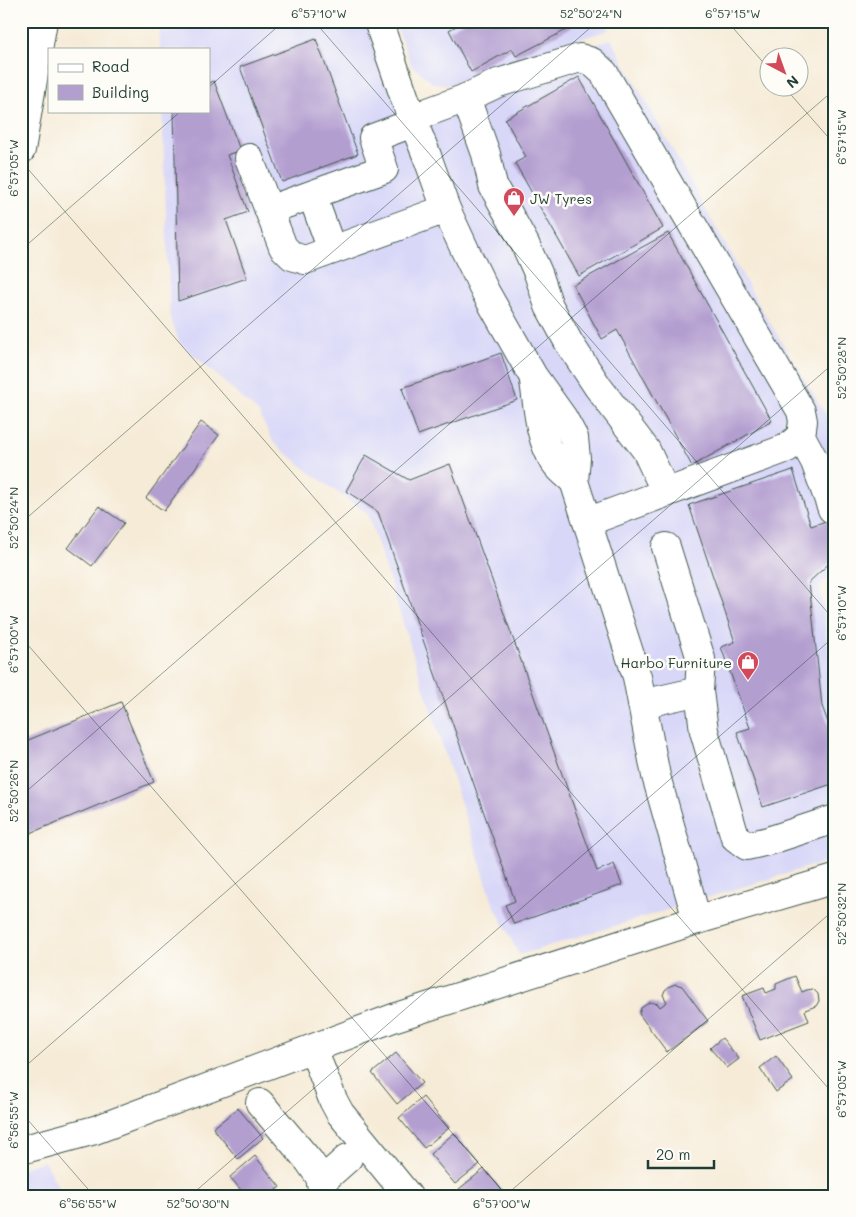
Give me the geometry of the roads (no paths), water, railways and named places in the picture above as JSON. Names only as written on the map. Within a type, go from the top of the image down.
[{"type":"street","points":[[21,150],[43,21]]},
{"type":"street","points":[[378,21],[446,209],[486,293],[533,376],[563,418],[574,438],[576,458],[574,481],[637,677],[656,776],[697,920]]},
{"type":"street","points":[[269,210],[384,169],[373,138],[413,122],[428,112],[466,98],[498,83],[580,58],[592,62],[604,73],[801,411],[803,421],[801,436],[815,462],[832,509]]},
{"type":"street","points":[[466,98],[486,154],[493,186],[525,244],[538,273],[549,306],[569,343],[598,387],[646,450],[666,492]]},
{"type":"street","points":[[249,158],[283,247],[292,256],[305,260],[446,209]]},
{"type":"street","points":[[312,195],[332,250]]},
{"type":"street","points":[[587,522],[787,448],[801,436]]},
{"type":"street","points":[[666,547],[701,660],[699,691],[704,731],[735,837],[747,846],[835,819]]},
{"type":"street","points":[[642,704],[699,691]]},
{"type":"street","points":[[21,1150],[95,1130],[396,1017],[697,920],[835,879]]},
{"type":"street","points":[[313,1048],[332,1100],[340,1113],[408,1196]]},
{"type":"street","points":[[260,1103],[309,1161],[320,1177],[322,1189]]},
{"type":"street","points":[[322,1189],[348,1158]]},
{"type":"place","name":"JW Tyres","points":[[514,217]]},
{"type":"place","name":"Harbo Furniture","points":[[748,681]]}]
